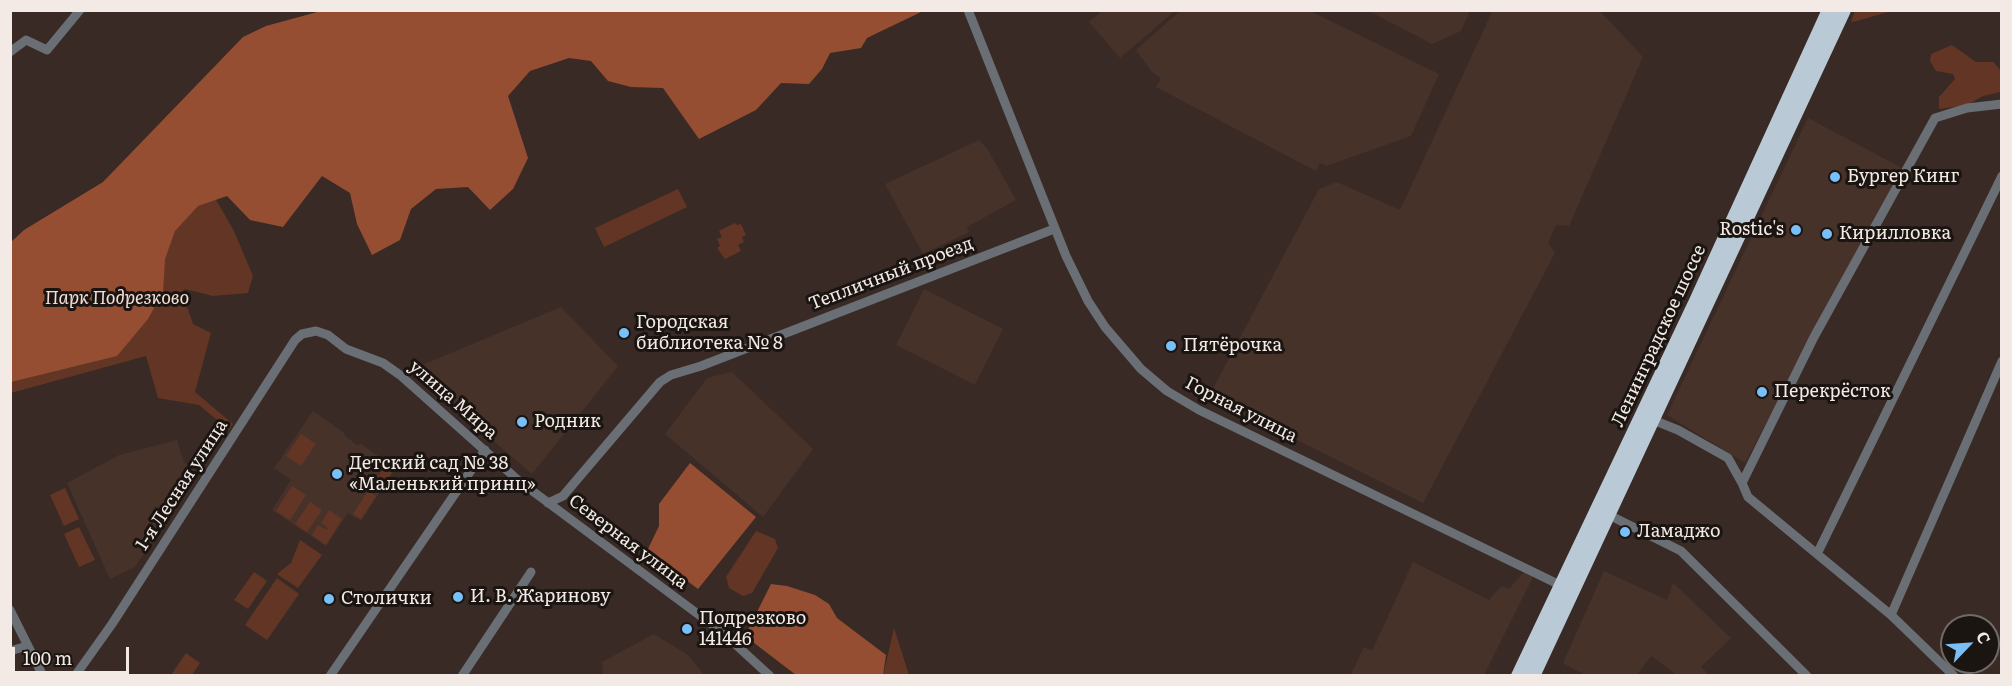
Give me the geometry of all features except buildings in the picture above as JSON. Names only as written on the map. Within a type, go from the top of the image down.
[{"type":"highway","name":"Ленинградское шоссе","points":[[1518,675],[1562,586],[1829,10]]},
{"type":"highway","name":"Ленинградское шоссе","points":[[1533,675],[1844,10]]},
{"type":"street","points":[[10,52],[26,40],[47,50],[80,10]]},
{"type":"street","name":"Горная улица","points":[[968,10],[1054,229],[1088,301],[1105,327],[1141,369],[1175,396],[1208,415],[1562,586]]},
{"type":"street","points":[[1742,483],[1814,337],[1935,118],[1967,108],[2001,104]]},
{"type":"street","points":[[1817,554],[2001,176]]},
{"type":"street","name":"Тепличный проезд","points":[[548,503],[563,496],[660,382],[671,375],[701,366],[1054,229]]},
{"type":"street","name":"1-я Лесная улица","points":[[75,675],[117,616],[295,340],[302,334],[316,331],[328,335]]},
{"type":"street","name":"улица Мира","points":[[328,335],[346,349],[383,363],[400,375],[548,503]]},
{"type":"street","points":[[1891,615],[2001,361]]},
{"type":"street","points":[[1653,420],[1678,430],[1728,458],[1748,497],[1891,615],[1954,675]]},
{"type":"street","points":[[330,675],[485,450]]},
{"type":"street","name":"Северная улица","points":[[548,503],[722,633],[770,675]]},
{"type":"street","points":[[1609,515],[1681,551],[1807,675]]},
{"type":"street","points":[[462,675],[531,573]]},
{"type":"street","points":[[10,610],[44,675]]},
{"type":"street","points":[[10,651],[27,646]]},
{"type":"shaded area","points":[[1181,10],[1310,11],[1439,74],[1411,136],[1326,166],[1320,163],[1316,171],[1156,87],[1161,78],[1152,72],[1136,50]]},
{"type":"shaded area","points":[[1493,10],[1600,11],[1643,57],[1569,226],[1556,225],[1548,243],[1555,253],[1423,503],[1209,396],[1319,189],[1337,182],[1400,210]]},
{"type":"shaded area","points":[[1102,11],[1175,11],[1120,58],[1089,22]]},
{"type":"shaded area","points":[[1369,11],[1470,11],[1461,31],[1432,44]]},
{"type":"shaded area","points":[[1808,118],[1902,168],[1745,463],[1667,415]]},
{"type":"shaded area","points":[[979,140],[988,150],[1016,200],[967,227],[969,232],[923,254],[885,184]]},
{"type":"shaded area","points":[[924,289],[1003,329],[975,385],[896,345]]},
{"type":"shaded area","name":"Родник","points":[[561,307],[618,366],[532,474],[410,370]]},
{"type":"shaded area","points":[[732,372],[813,449],[763,517],[665,434],[707,378]]},
{"type":"shaded area","name":"Детский сад № 38 «Маленький принц»","points":[[313,411],[357,445],[361,444],[396,468],[361,521],[348,513],[326,546],[272,510],[291,480],[274,468]]},
{"type":"shaded area","points":[[177,440],[184,462],[199,473],[135,567],[110,579],[67,483],[119,455]]},
{"type":"shaded area","points":[[1413,562],[1489,600],[1501,586],[1509,589],[1524,572],[1533,577],[1484,675],[1350,676],[1364,647],[1372,651]]},
{"type":"shaded area","points":[[1604,571],[1667,600],[1673,583],[1731,638],[1701,667],[1709,675],[1677,675],[1651,656],[1637,675],[1585,675],[1563,663]]},
{"type":"shaded area","points":[[654,634],[688,655],[704,675],[603,675],[602,662]]},
{"type":"green space","points":[[1855,10],[1892,11],[1853,22],[1851,21]]},
{"type":"green space","points":[[321,11],[923,11],[867,38],[861,48],[830,53],[822,69],[809,84],[781,83],[756,110],[699,139],[663,88],[631,87],[608,81],[591,61],[569,58],[530,71],[508,96],[528,158],[513,189],[490,210],[468,187],[436,189],[411,209],[400,240],[372,255],[357,224],[350,193],[322,176],[283,227],[250,220],[227,196],[198,206],[175,231],[165,259],[163,292],[148,319],[117,356],[11,382],[11,242],[24,230],[103,182],[243,37],[266,26]]},
{"type":"green space","points":[[1952,45],[1976,62],[1993,62],[2001,72],[2000,92],[1983,96],[1967,105],[1939,109],[1939,97],[1955,79],[1953,74],[1936,71],[1930,61],[1931,54]]},
{"type":"green space","name":"Парк Подрезково","points":[[205,181],[233,229],[253,276],[248,293],[213,296],[185,289],[182,292],[193,324],[211,333],[195,392],[233,424],[229,430],[199,405],[158,398],[146,356],[11,393],[11,291]]},
{"type":"green space","points":[[678,189],[687,207],[604,247],[595,228]]},
{"type":"green space","points":[[735,223],[741,224],[746,235],[742,237],[744,242],[738,245],[741,251],[725,259],[717,248],[720,246],[717,239],[722,237],[719,231]]},
{"type":"green space","points":[[301,434],[316,444],[301,466],[286,456]]},
{"type":"green space","points":[[690,463],[756,517],[698,589],[647,551],[659,526],[659,504]]},
{"type":"green space","points":[[386,464],[394,469],[379,492],[371,486]]},
{"type":"green space","points":[[292,486],[306,495],[290,520],[276,511]]},
{"type":"green space","points":[[65,488],[79,519],[64,526],[50,495]]},
{"type":"green space","points":[[368,491],[376,496],[361,519],[353,514]]},
{"type":"green space","points":[[310,502],[322,510],[307,532],[295,524]]},
{"type":"green space","points":[[329,510],[342,519],[326,545],[312,535],[318,525],[327,530],[328,528],[321,523]]},
{"type":"green space","points":[[79,527],[95,560],[79,567],[64,534]]},
{"type":"green space","points":[[756,531],[775,539],[778,548],[752,593],[743,596],[729,588],[726,577]]},
{"type":"green space","points":[[300,540],[322,555],[298,588],[277,574],[291,563]]},
{"type":"green space","points":[[254,572],[267,581],[248,609],[234,600]]},
{"type":"green space","points":[[277,578],[299,594],[267,640],[245,625]]},
{"type":"green space","points":[[771,584],[787,586],[815,595],[829,604],[837,618],[886,655],[883,675],[796,675],[745,636]]},
{"type":"green space","points":[[894,628],[909,675],[883,676]]},
{"type":"green space","points":[[186,653],[200,663],[192,675],[171,675]]},
{"type":"place","name":"Бургер Кинг","points":[[1835,177]]},
{"type":"place","name":"Rostic's","points":[[1796,230]]},
{"type":"place","name":"Кирилловка","points":[[1827,234]]},
{"type":"place","name":"Городская библиотека № 8","points":[[624,333]]},
{"type":"place","name":"Пятёрочка","points":[[1171,346]]},
{"type":"place","name":"Перекрёсток","points":[[1762,392]]},
{"type":"place","name":"Родник","points":[[522,422]]},
{"type":"place","name":"Детский сад № 38 «Маленький принц»","points":[[337,474]]},
{"type":"place","name":"Ламаджо","points":[[1625,532]]},
{"type":"place","name":"И. В. Жаринову","points":[[458,597]]},
{"type":"place","name":"Столички","points":[[329,599]]},
{"type":"place","name":"Подрезково 141446","points":[[687,629]]}]
